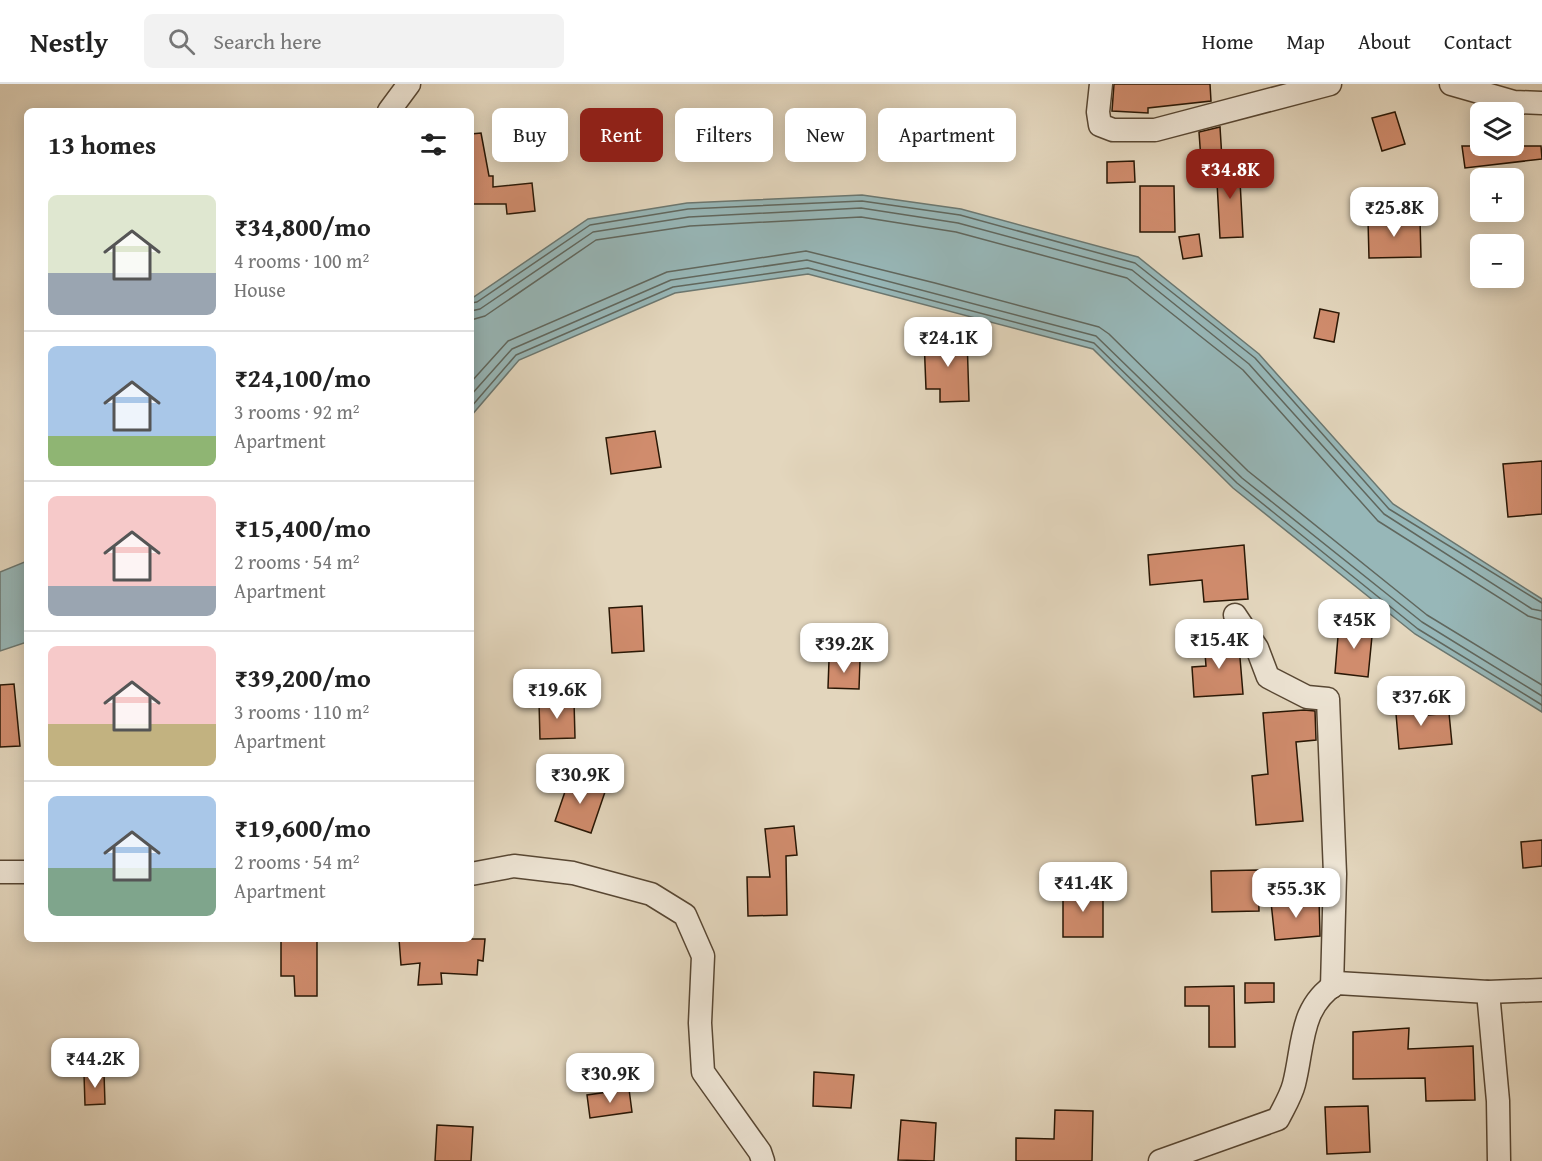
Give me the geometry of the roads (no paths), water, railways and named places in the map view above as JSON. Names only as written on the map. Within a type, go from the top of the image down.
[{"type":"street","points":[[391,108],[409,84]]},
{"type":"street","points":[[1101,84],[1098,112],[1100,125],[1113,130],[1155,130],[1330,84]]},
{"type":"street","points":[[1451,84],[1514,102],[1542,104]]},
{"type":"street","points":[[1235,615],[1257,648],[1268,677],[1307,697],[1328,699],[1335,874],[1332,987]]},
{"type":"street","points":[[474,873],[514,866],[573,873],[651,894],[685,915],[703,956],[700,1023],[703,1072],[760,1152],[763,1161]]},
{"type":"street","points":[[0,872],[24,872]]},
{"type":"street","points":[[1160,1161],[1278,1119],[1294,1086],[1305,1025],[1321,993],[1337,983],[1488,992],[1542,990]]},
{"type":"street","points":[[1488,992],[1498,1101],[1499,1161]]},
{"type":"water","points":[[862,195],[961,209],[1138,257],[1259,354],[1393,504],[1542,599],[1542,712],[1415,634],[1233,488],[1093,349],[808,274],[675,293],[519,360],[474,412],[474,297],[588,219],[687,203]]},
{"type":"water","points":[[24,562],[24,643],[0,651],[0,572]]}]
